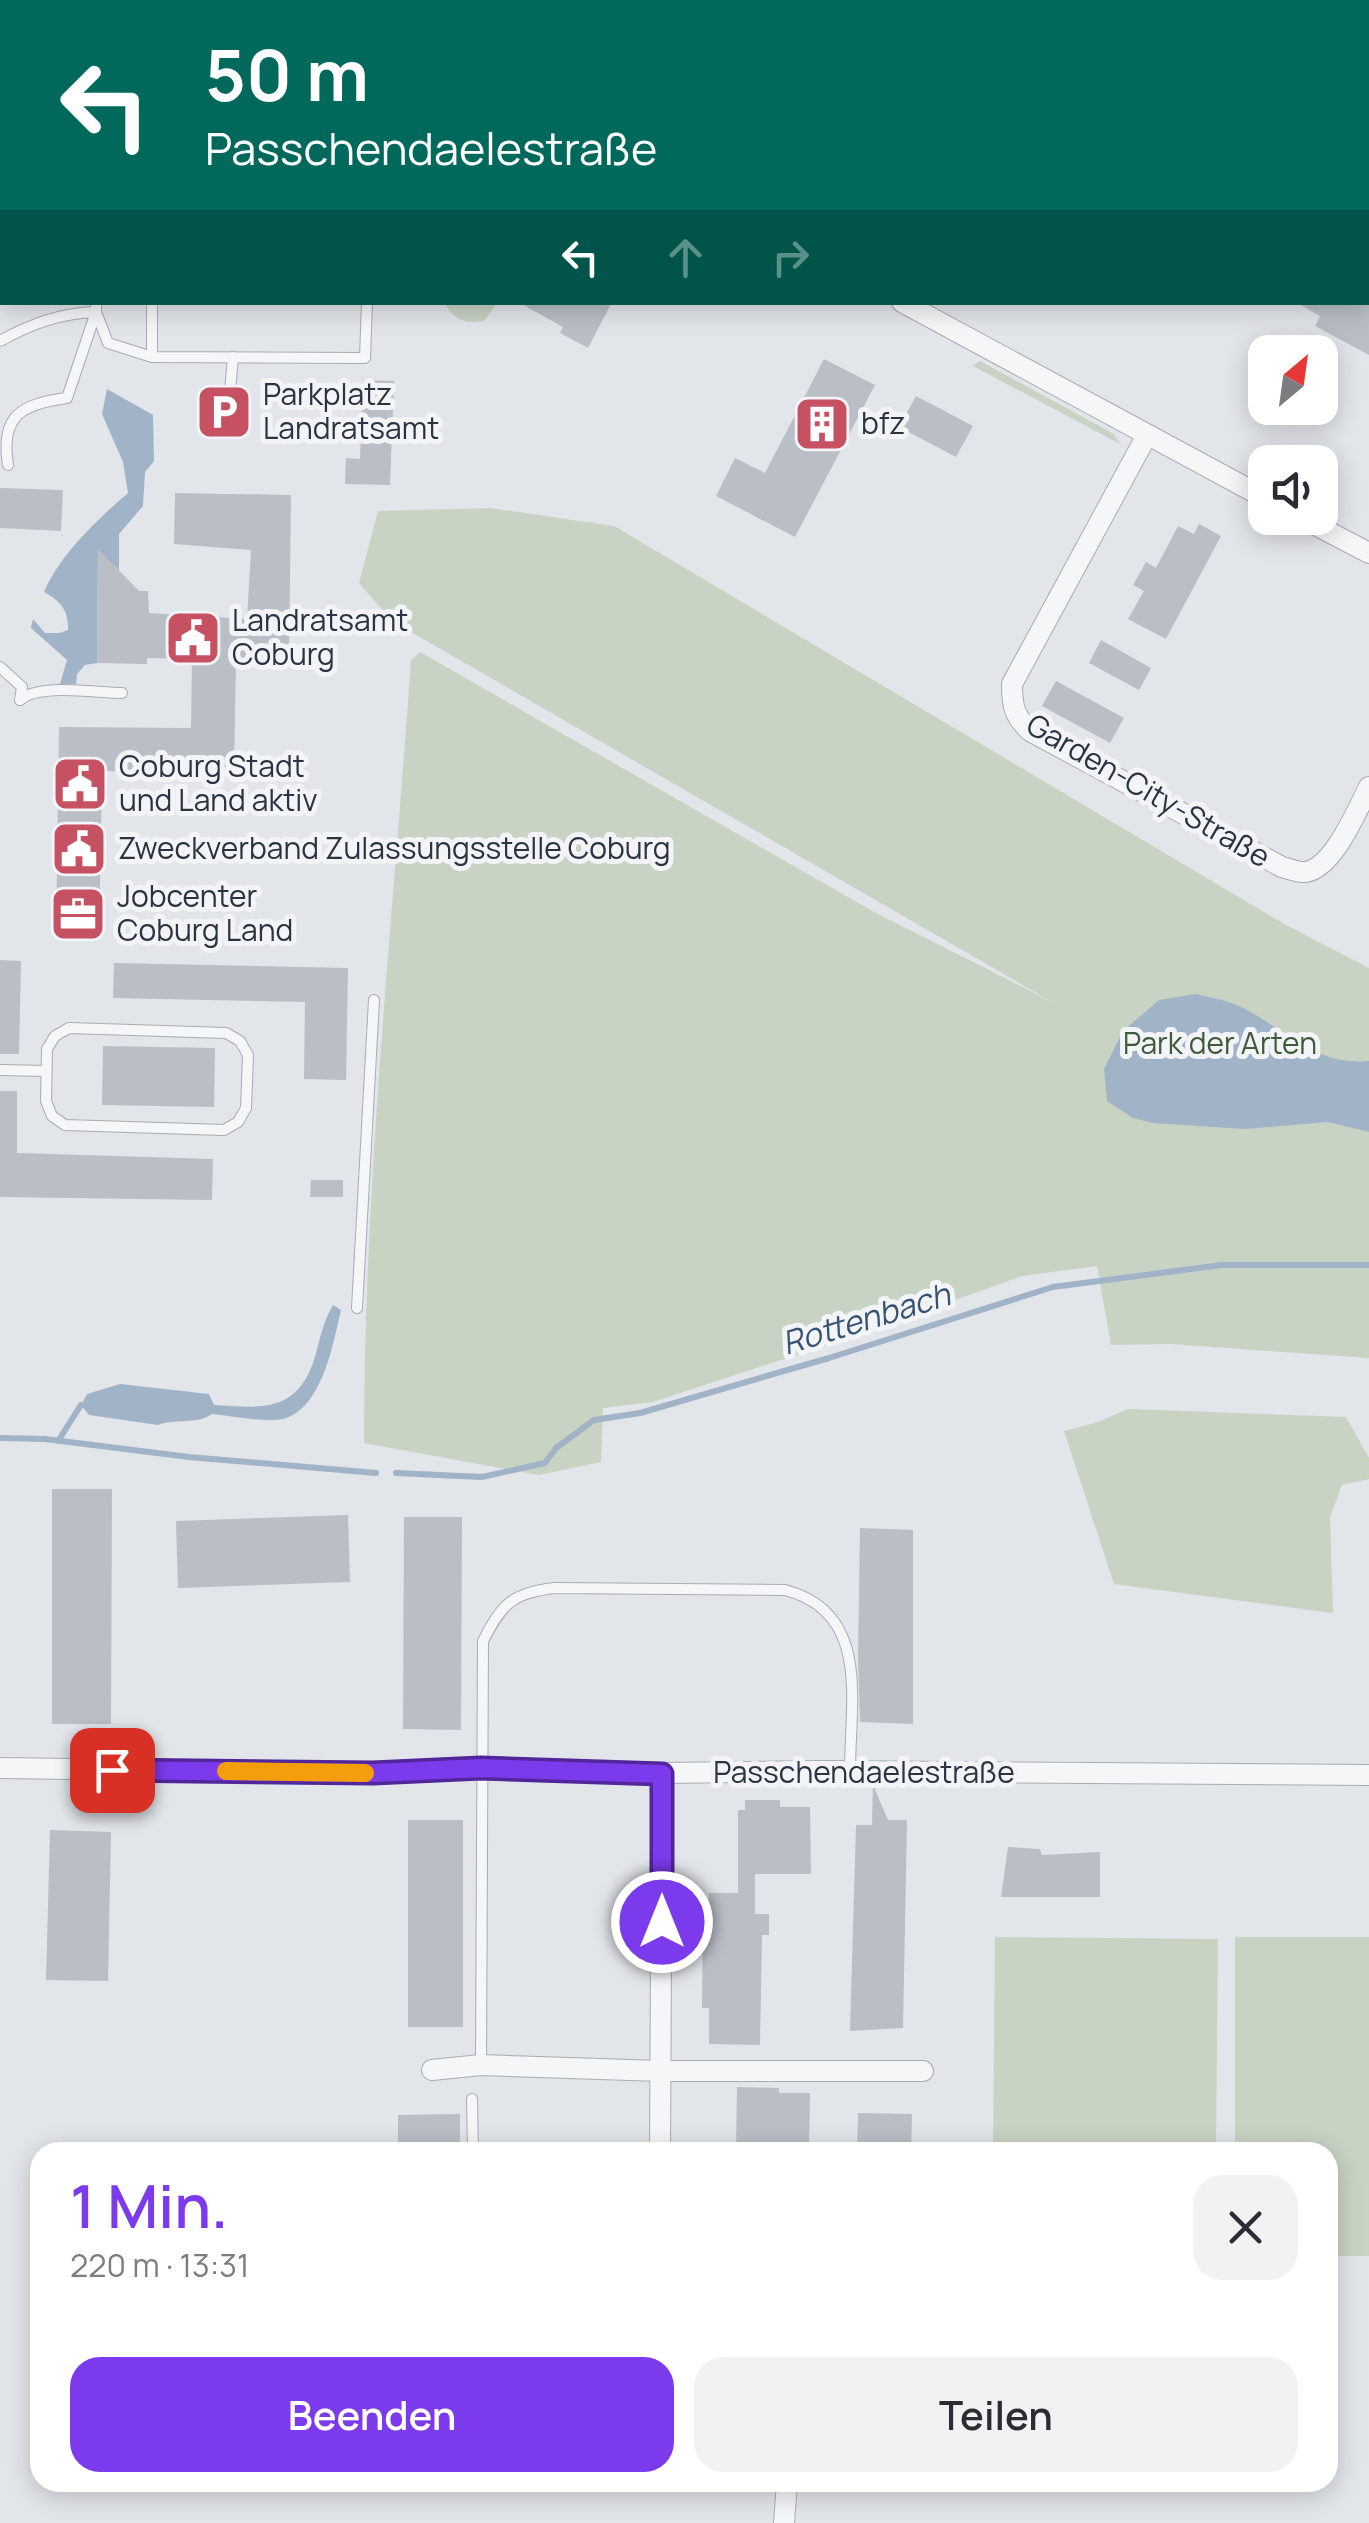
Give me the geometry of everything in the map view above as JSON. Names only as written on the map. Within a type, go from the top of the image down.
[{"type":"street","points":[[908,305],[1248,489]]},
{"type":"street","name":"Garden-City-Straße","points":[[1147,434],[1012,684],[1013,712],[1018,720],[1046,740],[1282,867],[1300,872],[1311,871],[1330,856],[1369,786]]},
{"type":"street","points":[[1335,535],[1369,553]]},
{"type":"street","name":"Passchendaelestraße","points":[[0,1768],[373,1773],[481,1768],[662,1774],[1369,1775]]},
{"type":"street","points":[[660,2142],[662,1774]]},
{"type":"street","points":[[432,2070],[481,2066],[923,2071]]},
{"type":"street","points":[[784,2523],[787,2492]]},
{"type":"lane","points":[[152,305],[152,357]]},
{"type":"lane","points":[[96,307],[108,343],[152,357],[366,358],[367,305]]},
{"type":"lane","points":[[0,341],[28,325],[96,307]]},
{"type":"lane","points":[[8,465],[4,440],[14,419],[36,405],[67,398],[96,307]]},
{"type":"lane","points":[[228,425],[233,357]]},
{"type":"lane","points":[[0,667],[22,688],[20,700],[42,690],[122,694]]},
{"type":"lane","points":[[357,1308],[374,1000]]},
{"type":"lane","points":[[69,1028],[226,1032],[240,1041],[248,1055],[246,1108],[238,1122],[224,1130],[65,1125],[52,1116],[46,1101],[46,1071],[47,1049],[55,1036],[69,1028]]},
{"type":"lane","points":[[0,1070],[46,1071]]},
{"type":"lane","points":[[481,2066],[483,1642],[498,1614],[520,1595],[554,1588],[768,1589],[811,1599],[829,1613],[850,1654],[850,1772]]},
{"type":"lane","points":[[472,2099],[474,2142]]},
{"type":"green space","points":[[446,305],[496,305],[484,321],[456,317]]},
{"type":"green space","points":[[980,361],[1114,434],[1120,444],[973,366]]},
{"type":"green space","name":"Park der Arten","points":[[490,508],[614,526],[1286,925],[1369,968],[1369,1358],[1171,1344],[1111,1345],[1097,1266],[1022,1276],[653,1402],[603,1408],[601,1462],[539,1475],[364,1443],[369,1247],[381,1051],[411,660],[420,652],[874,912],[1052,1002],[392,621],[359,583],[378,511]]},
{"type":"green space","points":[[1128,1409],[1346,1417],[1369,1458],[1369,1479],[1342,1485],[1330,1517],[1333,1613],[1114,1584],[1064,1431]]},
{"type":"green space","points":[[995,1937],[1218,1939],[1216,2142],[993,2142]]},
{"type":"green space","points":[[1235,1937],[1369,1937],[1369,2256],[1338,2256],[1338,2142],[1235,2142]]},
{"type":"water","points":[[107,389],[153,415],[154,461],[145,472],[143,506],[119,534],[119,570],[98,551],[97,663],[85,665],[77,674],[76,684],[60,684],[67,660],[31,628],[33,619],[45,633],[68,630],[62,607],[44,592],[70,551],[128,493],[123,462],[102,414]]},
{"type":"water","points":[[1196,994],[1251,1012],[1314,1051],[1349,1061],[1369,1061],[1369,1132],[1328,1122],[1245,1129],[1153,1123],[1133,1118],[1107,1101],[1104,1069],[1123,1031],[1159,1000]]},
{"type":"water","points":[[333,1305],[341,1310],[322,1377],[304,1406],[291,1416],[268,1420],[212,1414],[158,1425],[89,1415],[81,1405],[87,1394],[120,1384],[209,1394],[214,1405],[248,1407],[276,1403],[299,1389],[308,1375]]},
{"type":"building","points":[[523,305],[610,305],[588,348],[560,333],[563,327]]},
{"type":"building","points":[[1301,305],[1369,305],[1369,355],[1338,335],[1315,326],[1320,316]]},
{"type":"building","points":[[824,359],[875,385],[795,537],[716,496],[735,458],[765,473]]},
{"type":"building","points":[[363,380],[394,381],[390,485],[345,484],[346,458],[360,459]]},
{"type":"building","points":[[916,396],[973,426],[956,457],[899,427]]},
{"type":"building","points":[[0,488],[63,490],[61,531],[0,528]]},
{"type":"building","name":"Landratsamt Coburg","points":[[175,493],[291,495],[289,660],[236,659],[234,773],[102,771],[99,938],[56,938],[59,727],[191,728],[192,659],[147,658],[147,664],[97,663],[98,549],[139,591],[148,591],[149,613],[247,619],[251,550],[174,544]]},
{"type":"building","points":[[1199,524],[1221,536],[1166,639],[1128,619],[1144,591],[1133,585],[1146,562],[1156,568],[1178,526],[1194,534]]},
{"type":"building","points":[[1101,640],[1151,668],[1139,690],[1089,663]]},
{"type":"building","points":[[1056,681],[1124,718],[1110,743],[1042,706]]},
{"type":"building","points":[[0,960],[21,961],[19,1054],[0,1054]]},
{"type":"building","points":[[114,963],[348,968],[346,1080],[304,1079],[305,1002],[113,998]]},
{"type":"building","points":[[103,1046],[215,1048],[214,1107],[102,1105]]},
{"type":"building","points":[[0,1091],[17,1091],[17,1153],[213,1159],[212,1200],[0,1197]]},
{"type":"building","points":[[311,1180],[343,1180],[343,1197],[310,1197]]},
{"type":"building","points":[[52,1489],[112,1489],[111,1724],[52,1724]]},
{"type":"building","points":[[348,1515],[350,1582],[178,1588],[176,1521]]},
{"type":"building","points":[[404,1517],[462,1517],[461,1730],[403,1729]]},
{"type":"building","points":[[860,1528],[913,1530],[913,1724],[860,1722]]},
{"type":"building","points":[[873,1785],[888,1820],[907,1820],[903,2028],[850,2031],[856,1825],[872,1825]]},
{"type":"building","points":[[745,1800],[780,1800],[780,1807],[810,1807],[811,1874],[755,1874],[755,1914],[769,1914],[769,1935],[762,1935],[760,2045],[709,2044],[709,2008],[702,2008],[703,1902],[709,1902],[709,1893],[738,1893],[738,1810],[745,1810]]},
{"type":"building","points":[[408,1820],[463,1820],[463,2027],[408,2027]]},
{"type":"building","points":[[50,1830],[111,1832],[108,1981],[46,1980]]},
{"type":"building","points":[[1008,1847],[1040,1849],[1042,1855],[1100,1852],[1100,1897],[1001,1897]]},
{"type":"building","points":[[737,2087],[810,2093],[809,2142],[736,2142]]},
{"type":"building","points":[[858,2113],[912,2114],[911,2142],[857,2142]]},
{"type":"building","points":[[460,2114],[460,2142],[398,2142],[398,2115]]},
{"type":"waterway","name":"Rottenbach","points":[[396,1473],[482,1477],[545,1463],[556,1448],[594,1420],[640,1413],[1053,1287],[1222,1265],[1369,1265]]},
{"type":"waterway","points":[[58,1441],[81,1405]]},
{"type":"waterway","name":"Rottenbach","points":[[0,1438],[45,1439],[189,1457],[376,1473]]},
{"type":"slow traffic","points":[[226,1771],[365,1773]]},
{"type":"place","name":"Parkplatz Landratsamt","points":[[224,412]]},
{"type":"place","name":"bfz","points":[[822,424]]},
{"type":"place","name":"Landratsamt Coburg","points":[[193,638]]},
{"type":"place","name":"Coburg Stadt und Land aktiv","points":[[80,784]]},
{"type":"place","name":"Zweckverband Zulassungsstelle Coburg","points":[[79,849]]},
{"type":"place","name":"Jobcenter Coburg Land","points":[[78,914]]},
{"type":"route","points":[[112,1770],[373,1773],[481,1768],[662,1774],[662,1922]]}]
